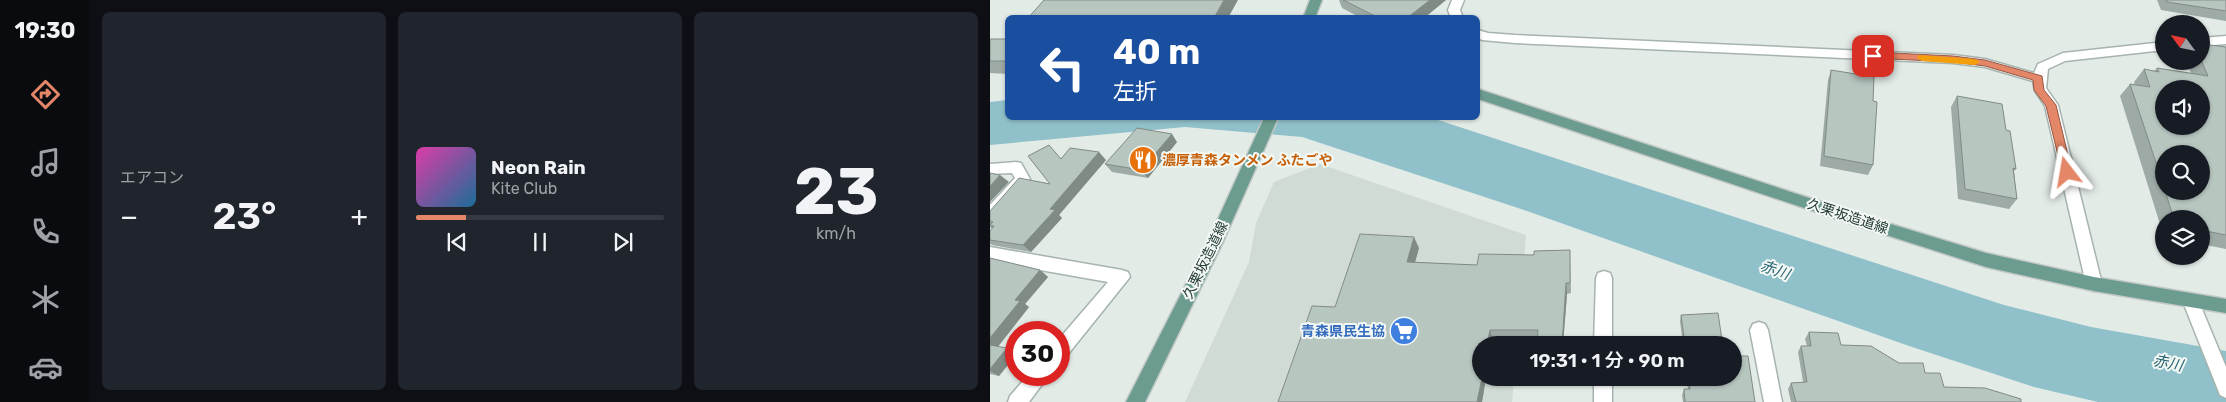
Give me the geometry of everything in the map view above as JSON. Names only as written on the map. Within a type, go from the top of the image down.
[{"type":"main road","points":[[1310,15],[1316,0]]},
{"type":"main road","name":"久栗坂造道線","points":[[1480,95],[1858,220],[1986,260],[2094,284],[2191,302],[2226,306]]},
{"type":"main road","name":"久栗坂造道線","points":[[1135,402],[1271,120]]},
{"type":"street","points":[[1456,15],[1454,10],[1458,0]]},
{"type":"street","points":[[1480,35],[1486,37],[1515,39],[1953,59],[1985,63],[2038,78]]},
{"type":"street","points":[[2210,41],[2226,40]]},
{"type":"street","points":[[2094,284],[2051,105],[2039,90],[2038,78],[2042,66],[2063,57],[2155,47]]},
{"type":"street","points":[[990,169],[1016,167],[1023,179],[990,215]]},
{"type":"street","points":[[990,254],[1122,278],[1070,339]]},
{"type":"street","points":[[1603,336],[1604,278]]},
{"type":"street","points":[[2191,302],[2211,346],[2226,389]]},
{"type":"street","points":[[1759,330],[1773,402]]},
{"type":"street","points":[[1017,402],[1031,386]]},
{"type":"street","points":[[1603,386],[1603,402]]},
{"type":"shaded area","points":[[1320,164],[1526,235],[1518,336],[1472,336],[1472,386],[1513,386],[1512,402],[1185,402],[1249,262],[1256,223],[1274,182]]},
{"type":"water","name":"赤川","points":[[1005,100],[1005,120],[1438,120],[2004,305],[2091,327],[2226,351],[2226,402],[2098,402],[2034,387],[1909,346],[1518,208],[1302,137],[1185,127],[990,145],[990,102]]},
{"type":"building","points":[[1044,0],[1224,0],[1216,15],[1031,15]]},
{"type":"building","points":[[1343,0],[1430,0],[1411,15],[1373,15]]},
{"type":"building","points":[[2166,0],[2226,0],[2226,11],[2167,2]]},
{"type":"building","points":[[990,39],[1005,39],[1005,61],[990,61]]},
{"type":"building","points":[[2210,45],[2226,47],[2226,235],[2210,232],[2210,210],[2171,210],[2168,200],[2210,200],[2210,145],[2155,145],[2155,160],[2130,84],[2150,87],[2144,69],[2159,72],[2158,70],[2170,70],[2208,76],[2205,70],[2210,70]]},
{"type":"building","points":[[1831,70],[1874,77],[1873,101],[1877,102],[1873,165],[1824,156]]},
{"type":"building","points":[[1957,96],[2002,104],[2006,130],[2010,131],[2016,169],[2013,168],[2017,199],[1965,189]]},
{"type":"building","points":[[1137,128],[1172,134],[1141,170],[1105,164]]},
{"type":"building","points":[[1049,145],[1061,159],[1070,148],[1099,152],[1050,209],[1055,210],[1023,245],[990,240],[990,231],[994,226],[990,225],[993,222],[990,221],[990,211],[1019,178],[1050,184],[1028,156]]},
{"type":"building","points":[[990,173],[1000,175],[990,186]]},
{"type":"building","name":"青森県民生協","points":[[1360,234],[1414,237],[1407,262],[1477,265],[1479,254],[1534,255],[1534,251],[1570,250],[1570,283],[1566,283],[1563,336],[1538,336],[1538,330],[1490,330],[1489,336],[1472,336],[1472,386],[1480,386],[1477,402],[1278,402],[1312,306],[1335,307]]},
{"type":"building","points":[[990,258],[1040,270],[1015,300],[1020,301],[990,338]]},
{"type":"building","points":[[1718,313],[1721,336],[1684,336],[1681,315]]},
{"type":"building","points":[[1809,332],[1838,333],[1841,345],[1871,346],[1899,363],[1923,363],[1925,373],[1940,373],[1944,387],[1985,388],[2021,399],[2021,402],[1796,402],[1791,383],[1807,382],[1801,346],[1811,346]]},
{"type":"building","points":[[990,345],[1005,348],[1005,350],[990,369]]},
{"type":"building","points":[[1742,356],[1748,356],[1755,402],[1685,402],[1684,389],[1690,389],[1689,386],[1742,386]]},
{"type":"slow traffic","points":[[1922,58],[1975,62]]},
{"type":"place","name":"濃厚青森タンメン ふたごや","points":[[1143,160]]},
{"type":"place","name":"青森県民生協","points":[[1404,331]]},
{"type":"route","points":[[1873,56],[1953,59],[1985,63],[2038,78],[2039,90],[2051,105],[2067,172]]}]
